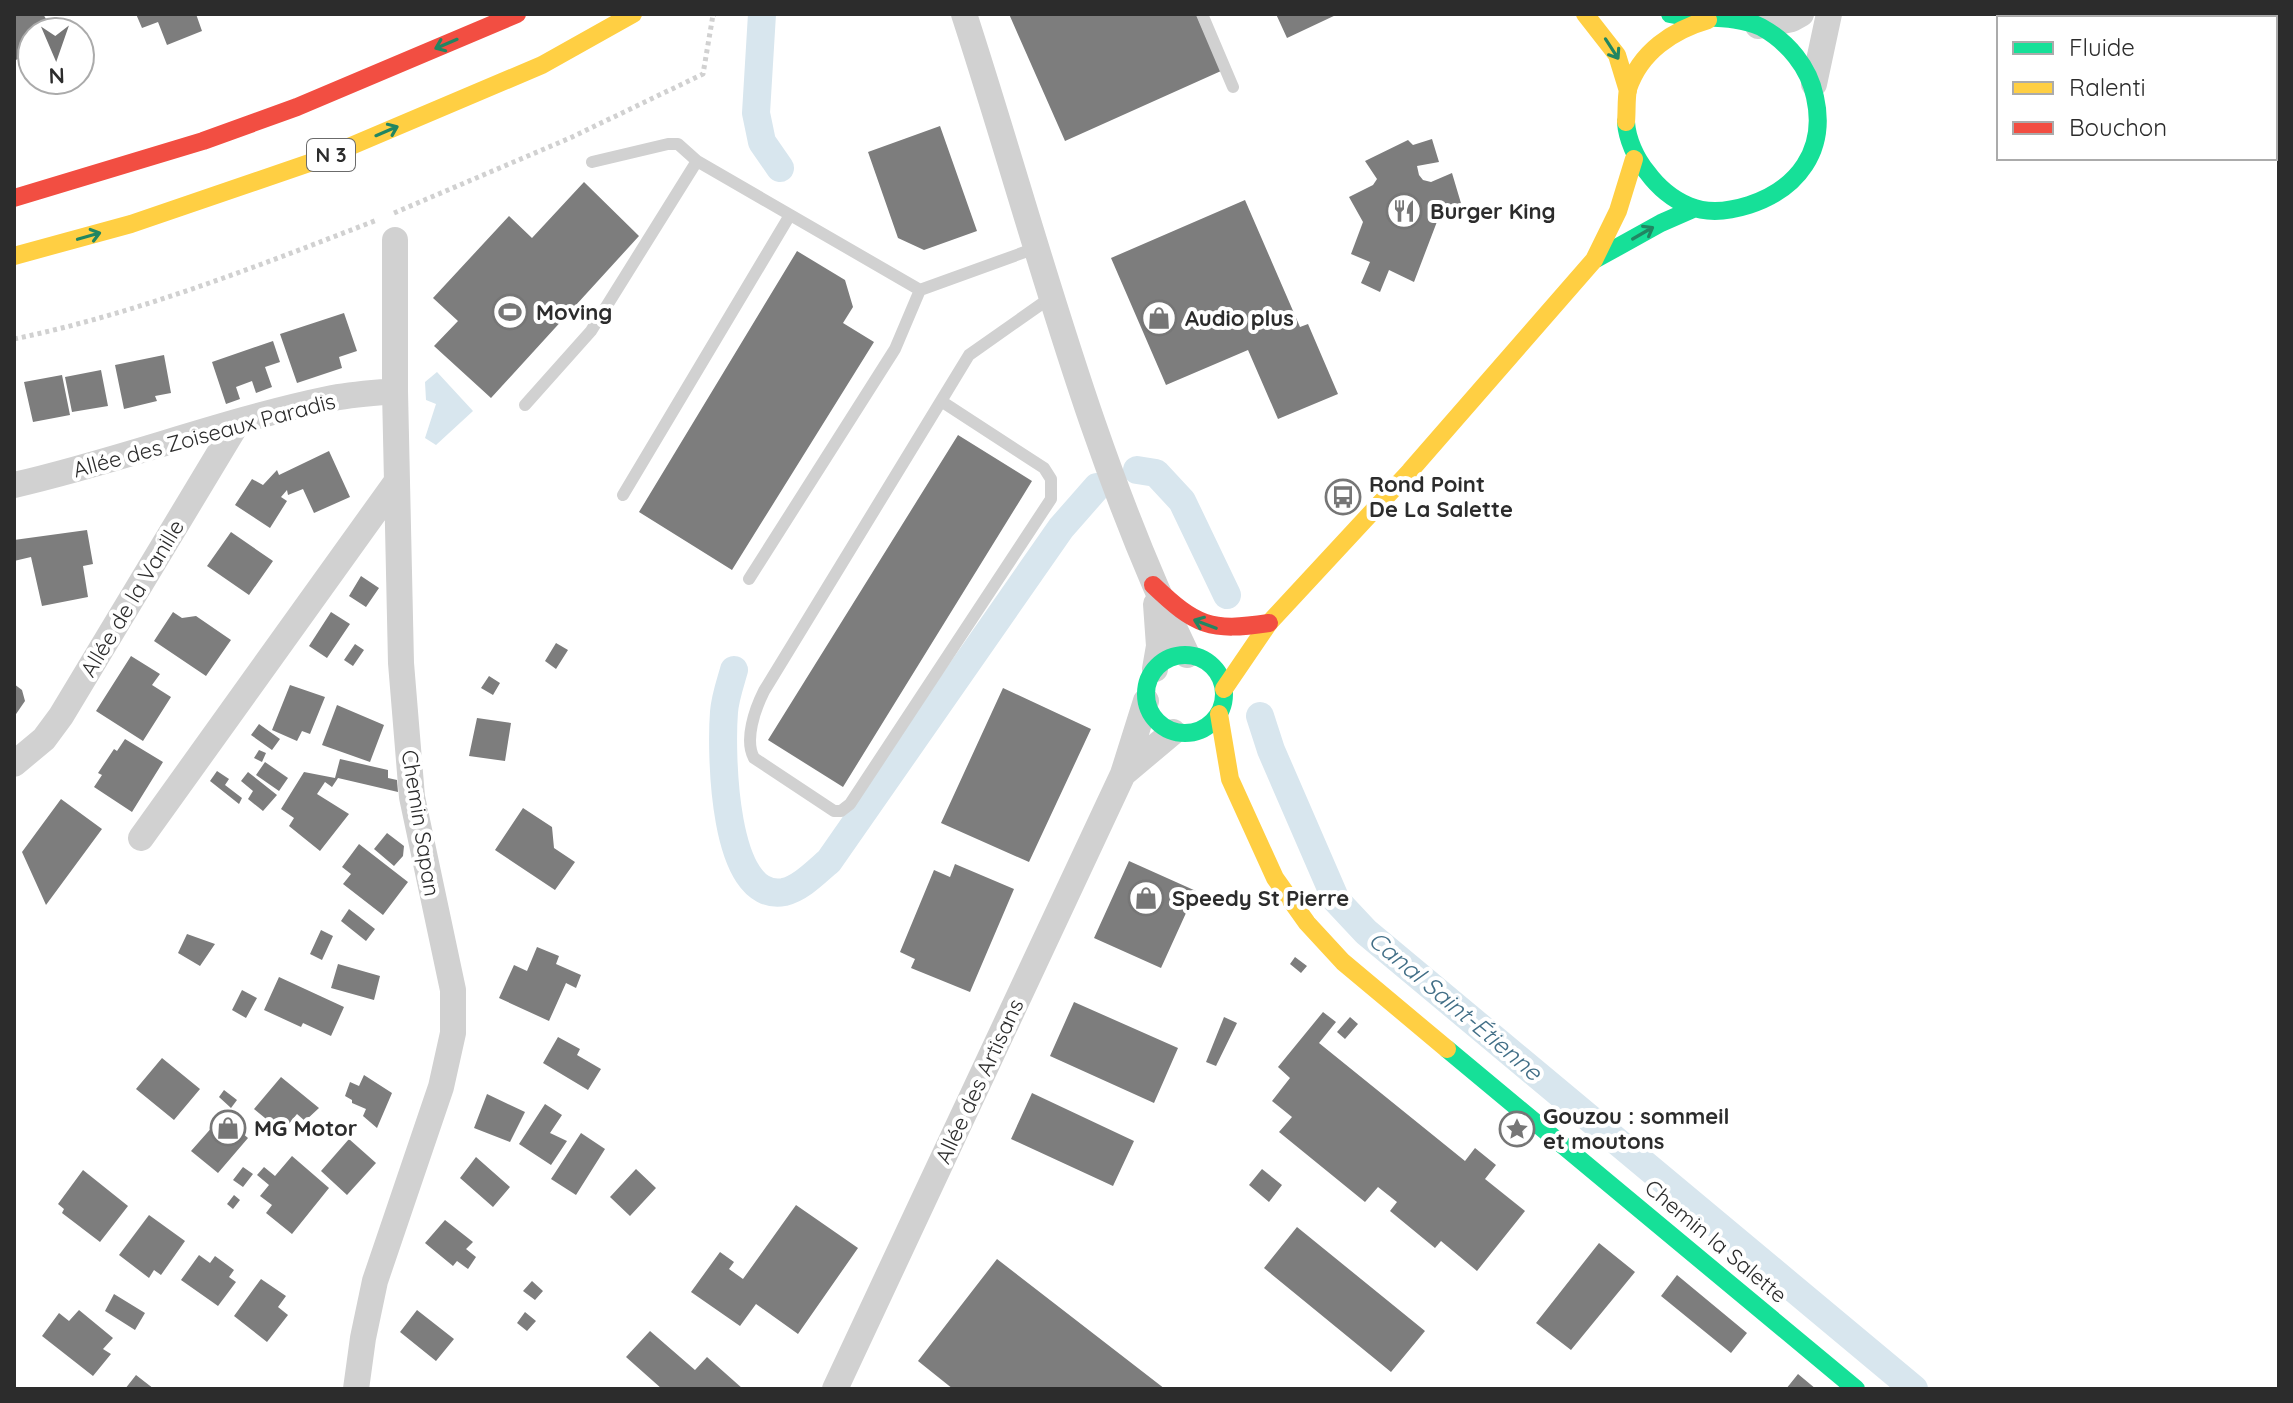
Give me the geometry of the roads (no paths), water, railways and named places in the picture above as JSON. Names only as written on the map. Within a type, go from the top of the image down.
[{"type":"main road","points":[[14,198],[114,170],[297,107],[517,14]]},
{"type":"main road","name":"N 3","points":[[14,256],[131,224],[318,160],[542,65],[633,14]]},
{"type":"main road","points":[[542,65],[657,14]]},
{"type":"main road","points":[[1585,14],[1617,55],[1628,91]]},
{"type":"main road","points":[[1670,14],[1733,20],[1758,26],[1782,40],[1801,59],[1814,84],[1819,114],[1815,144],[1802,171],[1781,193],[1754,207],[1724,213],[1693,209],[1669,198],[1649,181],[1634,159],[1624,114],[1628,91],[1639,65],[1657,44],[1681,28],[1708,20]]},
{"type":"main road","points":[[114,170],[265,98]]},
{"type":"main road","points":[[1224,689],[1269,623],[1410,471],[1594,260],[1616,222],[1627,193],[1634,159]]},
{"type":"main road","points":[[1594,260],[1693,209]]},
{"type":"main road","points":[[1153,585],[1193,620],[1213,629],[1269,623]]},
{"type":"main road","points":[[1209,652],[1224,689],[1224,702],[1219,714],[1204,729],[1178,733],[1155,720],[1146,701],[1149,678],[1155,669],[1175,656],[1209,652],[1269,623]]},
{"type":"main road","name":"Chemin la Salette","points":[[1219,714],[1230,779],[1275,878],[1307,923],[1343,962],[1856,1389]]},
{"type":"main road","name":"Chemin la Salette","points":[[1178,733],[1206,754],[1230,779]]},
{"type":"street","points":[[964,14],[1050,298],[1153,585],[1158,627],[1155,669]]},
{"type":"street","points":[[1758,26],[1801,14]]},
{"type":"street","points":[[1814,84],[1829,14]]},
{"type":"street","name":"Chemin Sapan","points":[[356,1389],[375,1281],[441,1087],[453,1033],[453,990],[412,797],[401,663],[395,240]]},
{"type":"street","name":"Allée des Zoiseaux Paradis","points":[[14,485],[76,471],[238,422],[331,398],[395,391]]},
{"type":"street","name":"Allée de la Vanille","points":[[14,764],[44,739],[61,716],[238,422]]},
{"type":"street","points":[[141,838],[397,481]]},
{"type":"street","points":[[1153,585],[1209,652]]},
{"type":"street","name":"Allée des Artisans","points":[[835,1389],[1123,774],[1146,701]]},
{"type":"street","name":"Allée des Artisans","points":[[1123,774],[1178,733]]},
{"type":"lane","points":[[1202,14],[1233,87]]},
{"type":"lane","points":[[592,162],[678,144],[697,161],[920,290]]},
{"type":"lane","points":[[525,405],[591,331],[697,161]]},
{"type":"lane","points":[[623,495],[790,215]]},
{"type":"lane","points":[[749,579],[895,349],[920,290],[1036,248]]},
{"type":"lane","points":[[941,401],[1044,468],[1053,488],[1051,499],[850,804],[841,811],[834,811],[754,758],[750,751],[756,707],[941,401],[969,355],[1050,298]]},
{"type":"waterway","name":"Canal Saint-Étienne","points":[[762,14],[756,113],[762,142],[780,168]]},
{"type":"waterway","name":"Canal Saint-Étienne","points":[[1137,470],[1156,473],[1182,501],[1227,595]]},
{"type":"waterway","name":"Canal Saint-Étienne","points":[[734,670],[725,702],[723,731],[725,789],[730,821],[737,850],[748,874],[763,889],[784,892],[802,883],[829,861],[1061,528],[1097,487]]},
{"type":"waterway","name":"Canal Saint-Étienne","points":[[1260,716],[1271,750],[1336,900],[1366,932],[1914,1389]]},
{"type":"place","name":"Burger King","points":[[1404,211]]},
{"type":"place","name":"Moving","points":[[510,312]]},
{"type":"place","name":"Audio plus","points":[[1159,318]]},
{"type":"place","name":"Rond Point De La Salette","points":[[1343,497]]},
{"type":"place","name":"Speedy St Pierre","points":[[1146,898]]},
{"type":"place","name":"MG Motor","points":[[228,1128]]},
{"type":"place","name":"Gouzou : sommeil et moutons","points":[[1517,1129]]}]
